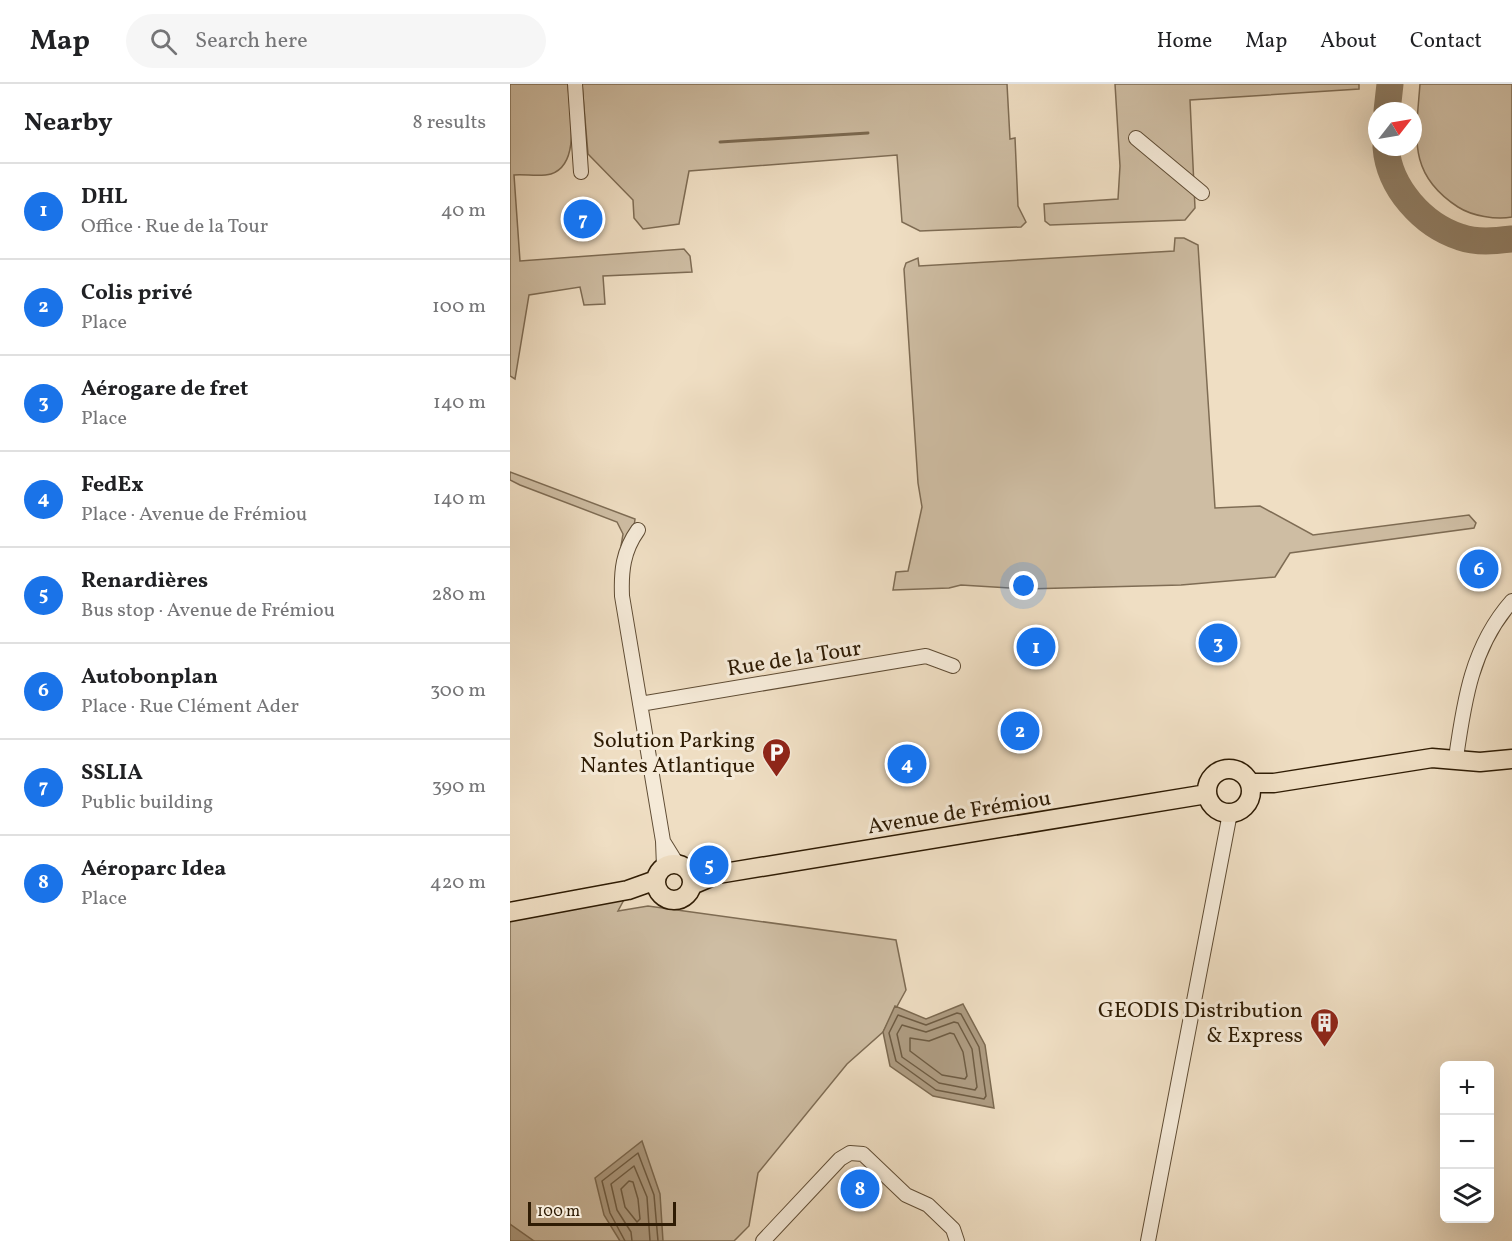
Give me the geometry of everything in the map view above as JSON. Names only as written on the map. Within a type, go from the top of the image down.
[{"type":"main road","points":[[1250,783],[1274,783],[1425,758],[1456,758],[1480,762],[1512,759]]},
{"type":"main road","points":[[1227,768],[1242,772],[1250,783],[1252,790],[1248,804],[1237,812],[1217,810],[1207,794],[1209,780],[1220,770],[1227,768]]},
{"type":"main road","name":"Avenue de Frémiou","points":[[510,912],[628,890],[673,876],[718,874],[1207,794]]},
{"type":"street","points":[[575,84],[581,172]]},
{"type":"street","points":[[1136,138],[1202,193]]},
{"type":"street","points":[[638,530],[630,542],[621,571],[622,596],[663,842],[673,876]]},
{"type":"street","points":[[1456,758],[1466,691],[1473,667],[1490,633],[1512,601]]},
{"type":"street","name":"Rue de la Tour","points":[[640,704],[926,656],[953,666]]},
{"type":"street","points":[[1148,1241],[1230,813]]},
{"type":"street","points":[[763,1241],[840,1159],[854,1152],[863,1154],[906,1195],[928,1206],[953,1229],[957,1241]]},
{"type":"shaded area","points":[[510,84],[568,84],[571,121],[570,148],[561,168],[547,175],[514,175],[520,261],[684,249],[690,256],[692,272],[603,276],[605,304],[584,305],[580,287],[529,295],[515,379],[510,376]]},
{"type":"shaded area","points":[[582,84],[1007,84],[1010,139],[1015,138],[1018,206],[1026,222],[1021,227],[920,231],[902,222],[897,155],[689,171],[679,224],[643,229],[634,218],[633,200],[588,154]]},
{"type":"shaded area","points":[[1115,84],[1359,84],[1359,89],[1190,100],[1195,208],[1185,220],[1050,225],[1045,221],[1044,204],[1118,199],[1120,166]]},
{"type":"shaded area","points":[[1420,84],[1512,84],[1512,217],[1499,218],[1470,213],[1458,207],[1430,181],[1419,156],[1422,156],[1422,102],[1419,102]]},
{"type":"shaded area","points":[[1175,238],[1184,238],[1198,245],[1215,508],[1260,506],[1313,535],[1469,515],[1476,523],[1474,528],[1290,553],[1275,577],[1181,585],[1025,589],[961,585],[949,588],[893,590],[896,572],[908,571],[922,507],[918,483],[904,269],[906,263],[918,258],[919,266],[1174,251]]},
{"type":"shaded area","points":[[510,472],[635,519],[634,527],[621,546],[623,534],[617,522],[520,485],[510,480]]},
{"type":"shaded area","points":[[634,881],[618,911],[648,906],[896,940],[906,990],[883,1032],[847,1064],[758,1173],[749,1226],[734,1241],[510,1241],[510,903]]},
{"type":"water","points":[[963,1004],[985,1045],[994,1108],[933,1096],[890,1066],[883,1032],[895,1006],[926,1019]]},
{"type":"water","points":[[642,1141],[660,1194],[663,1241],[620,1241],[604,1215],[595,1178]]},
{"type":"water","points":[[510,1224],[534,1241],[510,1241]]},
{"type":"waterway","points":[[720,142],[868,133]]},
{"type":"taxiway","points":[[1388,102],[1390,84]]},
{"type":"taxiway","points":[[1388,156],[1394,177],[1401,190],[1410,203],[1433,224],[1466,239],[1486,241],[1512,239]]},
{"type":"place","name":"SSLIA","points":[[583,219]]},
{"type":"place","name":"Autobonplan","points":[[1479,569]]},
{"type":"place","name":"Aérogare de fret","points":[[1218,643]]},
{"type":"place","name":"DHL","points":[[1036,647]]},
{"type":"place","name":"Colis privé","points":[[1020,731]]},
{"type":"place","name":"FedEx","points":[[907,764]]},
{"type":"place","name":"Solution Parking Nantes Atlantique","points":[[776,778]]},
{"type":"place","name":"Renardières","points":[[709,865]]},
{"type":"place","name":"GEODIS Distribution & Express","points":[[1324,1048]]},
{"type":"place","name":"Aéroparc Idea","points":[[860,1189]]}]
